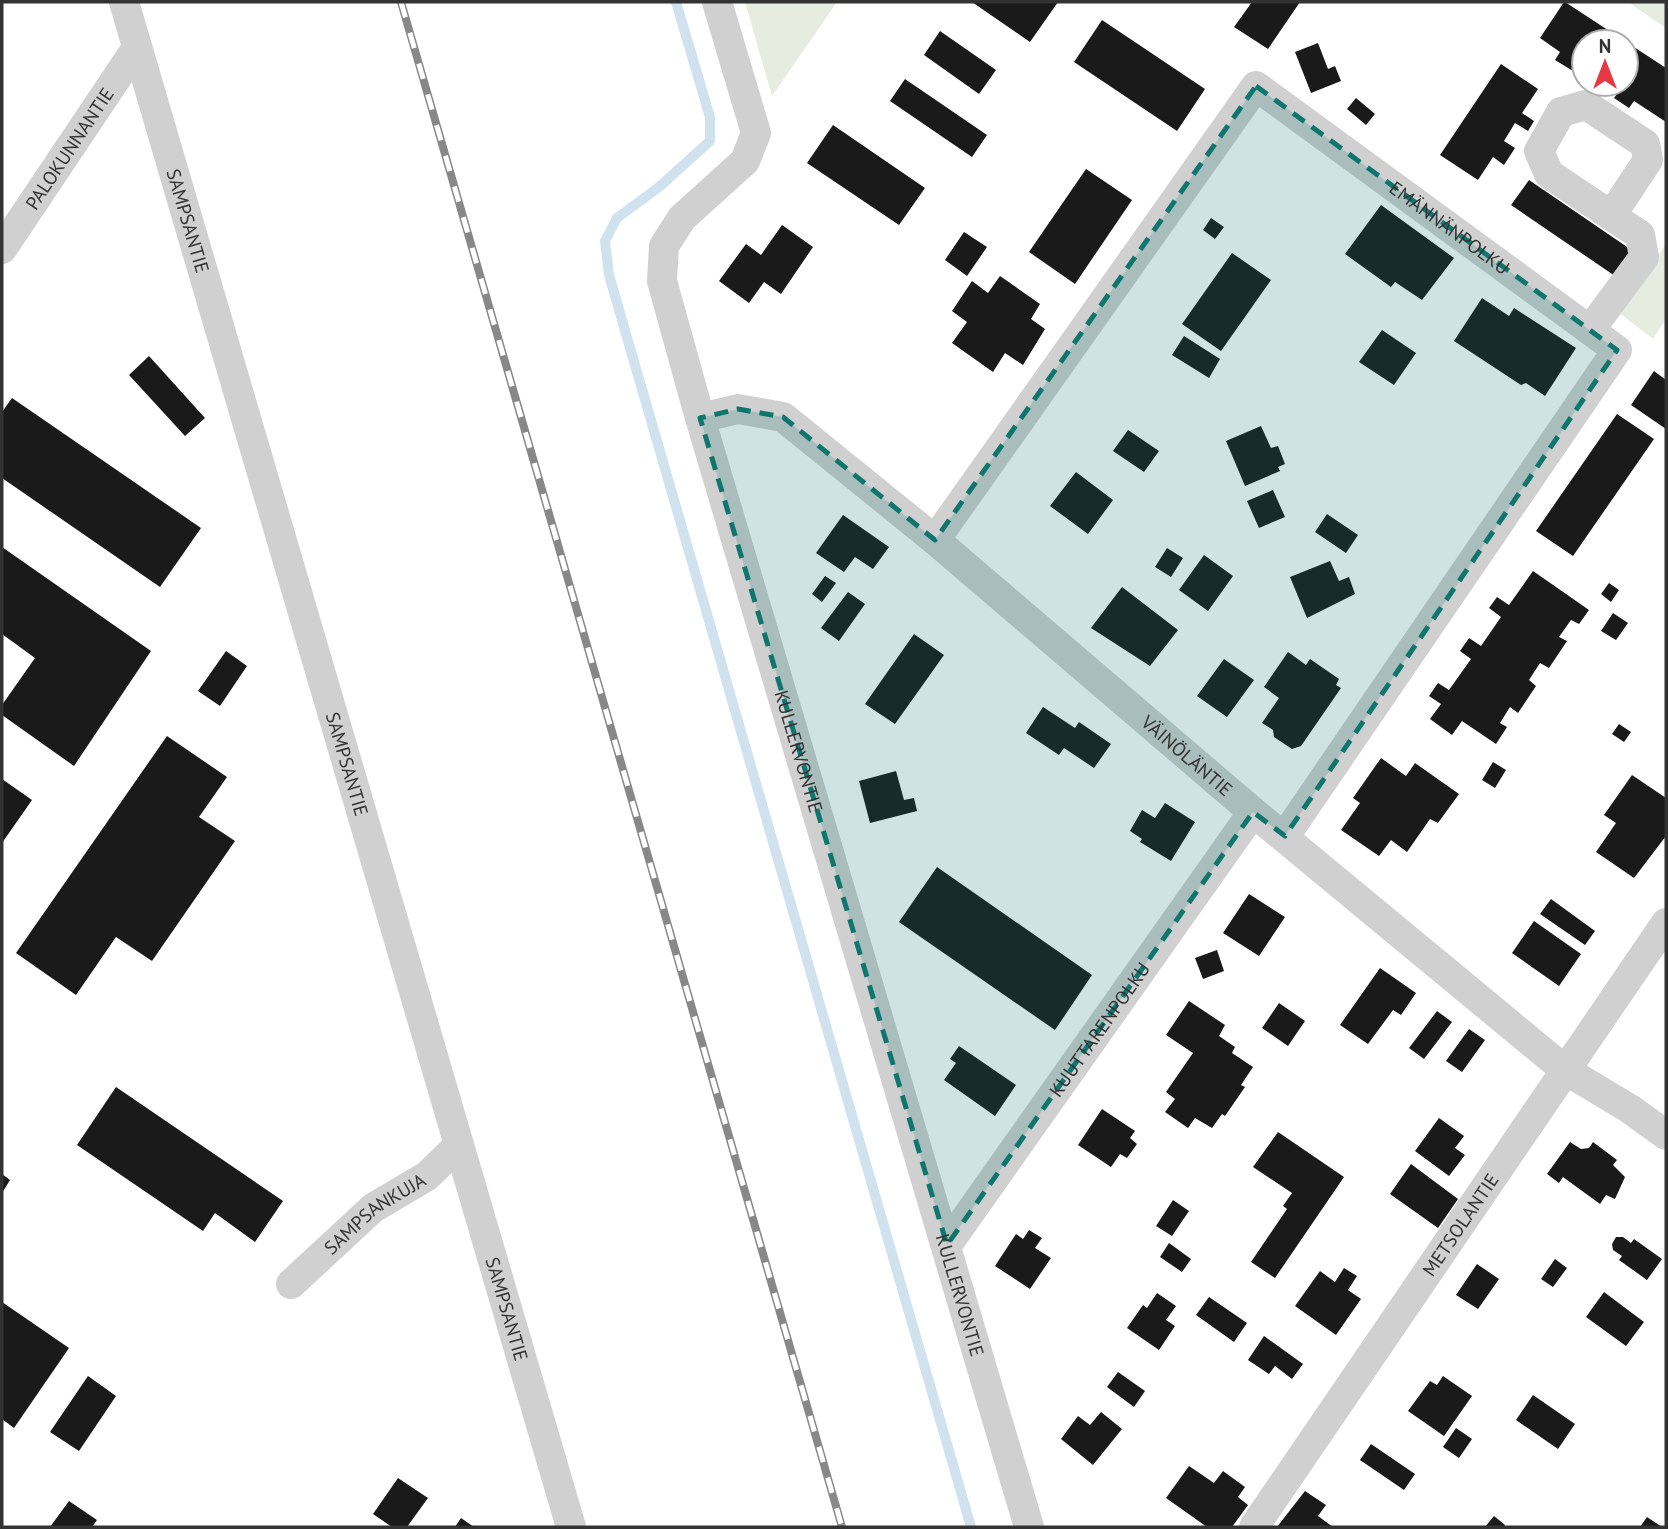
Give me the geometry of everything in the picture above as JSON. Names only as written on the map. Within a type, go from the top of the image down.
[{"type":"street","name":"SAMPSANTIE","points":[[124,2],[571,1527]]},
{"type":"street","name":"KULLERVONTIE","points":[[717,2],[756,133],[745,161],[682,218],[664,246],[662,281],[700,418],[1029,1527]]},
{"type":"street","name":"PALOKUNNANTIE","points":[[2,249],[136,49]]},
{"type":"street","name":"EMÄNNÄNPOLKU","points":[[935,540],[1256,86],[1618,350],[1285,835]]},
{"type":"street","points":[[1590,330],[1644,257],[1640,235],[1611,216]]},
{"type":"street","name":"VÄINÖLÄNTIE","points":[[700,418],[738,409],[783,417],[935,540],[1253,812],[1285,835],[1565,1070],[1630,1109],[1666,1135]]},
{"type":"street","name":"KUUTTARENPOLKU","points":[[947,1245],[1253,812]]},
{"type":"street","name":"METSOLANTIE","points":[[1254,1527],[1666,923]]},
{"type":"street","name":"SAMPSANKUJA","points":[[291,1283],[373,1208],[427,1176],[459,1145]]},
{"type":"highlighted area","points":[[1256,86],[1617,350],[1285,836],[1253,812],[947,1245],[700,418],[738,409],[783,417],[935,540]]},
{"type":"shaded area","points":[[745,2],[837,2],[772,96]]},
{"type":"shaded area","points":[[1628,2],[1666,2],[1666,28]]},
{"type":"shaded area","points":[[1666,244],[1666,319],[1653,339],[1618,312]]},
{"type":"building","points":[[972,2],[1058,2],[1030,42]]},
{"type":"building","points":[[1252,2],[1300,2],[1268,49],[1234,27]]},
{"type":"building","points":[[1564,2],[1605,28],[1570,28],[1570,69],[1555,60],[1560,52],[1540,38]]},
{"type":"building","points":[[1102,20],[1205,89],[1177,131],[1074,62]]},
{"type":"building","points":[[940,31],[996,70],[979,94],[924,55]]},
{"type":"building","points":[[1318,43],[1328,69],[1335,66],[1341,81],[1311,93],[1295,52]]},
{"type":"building","points":[[1640,51],[1666,68],[1666,122],[1634,101],[1629,108],[1614,98],[1640,98]]},
{"type":"building","points":[[1501,64],[1538,89],[1522,113],[1534,121],[1528,131],[1515,123],[1504,141],[1515,148],[1504,165],[1493,157],[1478,180],[1440,155]]},
{"type":"building","points":[[905,79],[987,135],[972,157],[890,101]]},
{"type":"building","points":[[1356,98],[1375,114],[1366,125],[1347,109]]},
{"type":"building","points":[[833,125],[925,188],[899,225],[807,163]]},
{"type":"building","points":[[1086,169],[1132,200],[1075,284],[1029,252]]},
{"type":"building","points":[[1529,180],[1633,251],[1615,276],[1511,205]]},
{"type":"building","points":[[1381,205],[1454,258],[1422,300],[1395,282],[1391,287],[1345,254]]},
{"type":"building","points":[[1211,218],[1224,227],[1215,239],[1203,230]]},
{"type":"building","points":[[782,225],[813,247],[781,294],[764,282],[749,303],[719,281],[746,244],[761,255]]},
{"type":"building","points":[[964,232],[987,247],[967,276],[945,260]]},
{"type":"building","points":[[1232,253],[1271,280],[1221,351],[1182,324]]},
{"type":"building","points":[[1000,276],[1040,304],[1031,319],[1045,329],[1023,365],[1005,353],[993,372],[952,343],[967,322],[952,311],[972,281],[988,293]]},
{"type":"building","points":[[1482,298],[1509,316],[1514,308],[1576,348],[1545,396],[1526,383],[1521,385],[1454,341]]},
{"type":"building","points":[[1382,330],[1416,353],[1394,385],[1359,362]]},
{"type":"building","points":[[1184,336],[1220,359],[1209,378],[1172,355]]},
{"type":"building","points":[[149,356],[205,418],[185,436],[129,375]]},
{"type":"building","points":[[1654,371],[1666,380],[1666,429],[1631,405]]},
{"type":"building","points":[[12,398],[201,528],[160,587],[2,478],[2,412]]},
{"type":"building","points":[[1617,414],[1654,439],[1573,556],[1536,531]]},
{"type":"building","points":[[1261,426],[1271,448],[1278,446],[1285,464],[1278,467],[1280,471],[1245,486],[1226,441]]},
{"type":"building","points":[[1128,430],[1159,451],[1144,472],[1113,451]]},
{"type":"building","points":[[1076,472],[1113,500],[1088,534],[1050,506]]},
{"type":"building","points":[[1273,490],[1285,517],[1259,528],[1247,501]]},
{"type":"building","points":[[1327,514],[1358,535],[1346,553],[1315,532]]},
{"type":"building","points":[[843,515],[889,547],[873,569],[855,557],[844,572],[816,553]]},
{"type":"building","points":[[2,547],[151,651],[74,766],[2,715],[2,705],[35,658],[2,634]]},
{"type":"building","points":[[1167,548],[1183,558],[1171,577],[1155,567]]},
{"type":"building","points":[[1204,555],[1233,576],[1208,611],[1179,590]]},
{"type":"building","points":[[1330,561],[1339,581],[1349,577],[1355,594],[1307,618],[1290,577]]},
{"type":"building","points":[[1533,571],[1589,610],[1579,624],[1571,620],[1559,637],[1567,641],[1549,668],[1540,663],[1529,680],[1536,686],[1518,713],[1510,707],[1500,723],[1507,727],[1496,744],[1462,721],[1452,735],[1430,719],[1441,704],[1429,696],[1438,683],[1449,690],[1471,659],[1460,651],[1469,638],[1481,646],[1501,617],[1489,608],[1497,597],[1509,605]]},
{"type":"building","points":[[825,576],[836,583],[822,602],[812,594]]},
{"type":"building","points":[[1609,583],[1619,590],[1611,602],[1601,594]]},
{"type":"building","points":[[1122,587],[1178,630],[1150,666],[1091,628]]},
{"type":"building","points":[[848,592],[865,604],[839,641],[821,628]]},
{"type":"building","points":[[1613,613],[1628,623],[1616,640],[1601,631]]},
{"type":"building","points":[[914,634],[944,655],[895,724],[865,704]]},
{"type":"building","points":[[226,651],[247,666],[220,706],[198,691]]},
{"type":"building","points":[[1288,652],[1306,665],[1310,659],[1339,679],[1336,685],[1341,688],[1301,746],[1292,749],[1274,737],[1273,730],[1262,723],[1279,698],[1264,687]]},
{"type":"building","points":[[1224,659],[1254,680],[1227,717],[1197,696]]},
{"type":"building","points":[[1043,707],[1075,728],[1079,722],[1111,744],[1094,768],[1064,748],[1059,755],[1026,733]]},
{"type":"building","points":[[1619,724],[1631,732],[1624,742],[1612,734]]},
{"type":"building","points":[[167,736],[227,777],[199,817],[235,841],[152,961],[116,937],[76,995],[16,953]]},
{"type":"building","points":[[1381,758],[1406,776],[1415,763],[1459,794],[1438,823],[1430,819],[1407,852],[1391,840],[1379,856],[1341,830],[1360,803],[1353,798]]},
{"type":"building","points":[[1493,762],[1506,770],[1495,788],[1482,780]]},
{"type":"building","points":[[896,771],[904,800],[914,798],[917,811],[870,823],[859,781]]},
{"type":"building","points":[[1632,775],[1666,798],[1666,836],[1634,878],[1596,852],[1616,823],[1604,815]]},
{"type":"building","points":[[2,779],[32,800],[2,843]]},
{"type":"building","points":[[1165,803],[1195,822],[1171,861],[1140,842],[1142,839],[1130,831],[1142,810],[1155,818]]},
{"type":"building","points":[[937,867],[1092,975],[1055,1030],[899,922]]},
{"type":"building","points":[[1249,894],[1285,917],[1259,956],[1223,933]]},
{"type":"building","points":[[1551,899],[1595,931],[1585,945],[1540,914]]},
{"type":"building","points":[[1534,921],[1581,954],[1559,986],[1512,953]]},
{"type":"building","points":[[1217,950],[1224,971],[1203,979],[1195,958]]},
{"type":"building","points":[[1380,968],[1416,993],[1401,1015],[1393,1010],[1368,1044],[1340,1025]]},
{"type":"building","points":[[1189,1001],[1225,1025],[1219,1036],[1235,1047],[1232,1053],[1253,1067],[1241,1085],[1245,1087],[1225,1116],[1222,1114],[1212,1128],[1195,1118],[1188,1128],[1165,1112],[1175,1099],[1166,1092],[1193,1053],[1166,1035]]},
{"type":"building","points":[[1279,1003],[1305,1021],[1288,1046],[1262,1028]]},
{"type":"building","points":[[1437,1011],[1452,1022],[1424,1059],[1409,1048]]},
{"type":"building","points":[[1469,1029],[1485,1040],[1462,1072],[1446,1061]]},
{"type":"building","points":[[959,1046],[1016,1085],[995,1116],[944,1080],[956,1063],[950,1059]]},
{"type":"building","points":[[116,1087],[283,1201],[255,1242],[215,1213],[203,1231],[77,1145]]},
{"type":"building","points":[[1102,1109],[1135,1131],[1130,1138],[1137,1144],[1127,1158],[1120,1154],[1111,1167],[1078,1145]]},
{"type":"building","points":[[1439,1118],[1464,1136],[1455,1148],[1465,1155],[1449,1176],[1415,1151]]},
{"type":"building","points":[[1278,1132],[1344,1177],[1275,1278],[1251,1262],[1287,1209],[1283,1206],[1292,1193],[1253,1167]]},
{"type":"building","points":[[1570,1142],[1581,1149],[1589,1148],[1593,1142],[1617,1160],[1613,1165],[1625,1177],[1615,1199],[1606,1195],[1600,1204],[1563,1177],[1559,1183],[1547,1174]]},
{"type":"building","points":[[1411,1164],[1458,1199],[1438,1228],[1390,1194]]},
{"type":"building","points":[[2,1174],[10,1180],[2,1193]]},
{"type":"building","points":[[1173,1200],[1189,1211],[1172,1236],[1156,1226]]},
{"type":"building","points":[[1029,1230],[1042,1238],[1035,1248],[1051,1258],[1030,1289],[995,1266],[1016,1234],[1023,1239]]},
{"type":"building","points":[[1616,1237],[1623,1237],[1631,1243],[1634,1239],[1662,1259],[1647,1280],[1619,1260],[1622,1256],[1613,1250],[1612,1244]]},
{"type":"building","points":[[1169,1243],[1191,1259],[1182,1272],[1160,1257]]},
{"type":"building","points":[[1555,1259],[1567,1268],[1553,1287],[1541,1279]]},
{"type":"building","points":[[1477,1264],[1499,1279],[1478,1309],[1456,1295]]},
{"type":"building","points":[[1344,1268],[1357,1276],[1348,1290],[1361,1299],[1336,1335],[1295,1306],[1320,1271],[1335,1282]]},
{"type":"building","points":[[1604,1292],[1644,1322],[1626,1346],[1586,1317]]},
{"type":"building","points":[[1157,1293],[1176,1306],[1166,1320],[1175,1326],[1159,1350],[1127,1328],[1143,1305],[1147,1308]]},
{"type":"building","points":[[1209,1297],[1247,1323],[1234,1342],[1196,1315]]},
{"type":"building","points":[[2,1302],[69,1348],[14,1428],[2,1419]]},
{"type":"building","points":[[1264,1336],[1303,1364],[1292,1379],[1275,1366],[1269,1374],[1248,1360]]},
{"type":"building","points":[[1118,1372],[1145,1391],[1134,1407],[1107,1387]]},
{"type":"building","points":[[88,1376],[116,1396],[79,1451],[50,1432]]},
{"type":"building","points":[[1443,1376],[1472,1396],[1444,1436],[1408,1411],[1430,1381],[1437,1385]]},
{"type":"building","points":[[1533,1395],[1575,1424],[1558,1449],[1516,1420]]},
{"type":"building","points":[[1101,1412],[1122,1429],[1093,1465],[1061,1439],[1078,1416],[1090,1425]]},
{"type":"building","points":[[1456,1428],[1472,1439],[1459,1458],[1443,1447]]},
{"type":"building","points":[[1371,1444],[1415,1474],[1404,1490],[1360,1460]]},
{"type":"building","points":[[1189,1466],[1214,1483],[1223,1471],[1245,1487],[1238,1497],[1248,1505],[1232,1527],[1207,1527],[1166,1498]]},
{"type":"building","points":[[398,1478],[428,1498],[407,1527],[392,1527],[373,1514]]},
{"type":"building","points":[[1305,1491],[1326,1505],[1318,1516],[1333,1527],[1277,1527]]},
{"type":"building","points":[[69,1501],[97,1520],[92,1527],[50,1527]]},
{"type":"building","points":[[1494,1516],[1505,1525],[1504,1527],[1485,1527]]},
{"type":"building","points":[[1647,1517],[1662,1527],[1640,1527]]},
{"type":"building","points":[[461,1518],[474,1527],[455,1527]]},
{"type":"waterway","points":[[676,2],[710,117],[710,141],[659,187],[617,218],[605,241],[609,275],[971,1527]]},
{"type":"railway","points":[[401,2],[842,1527]]}]
